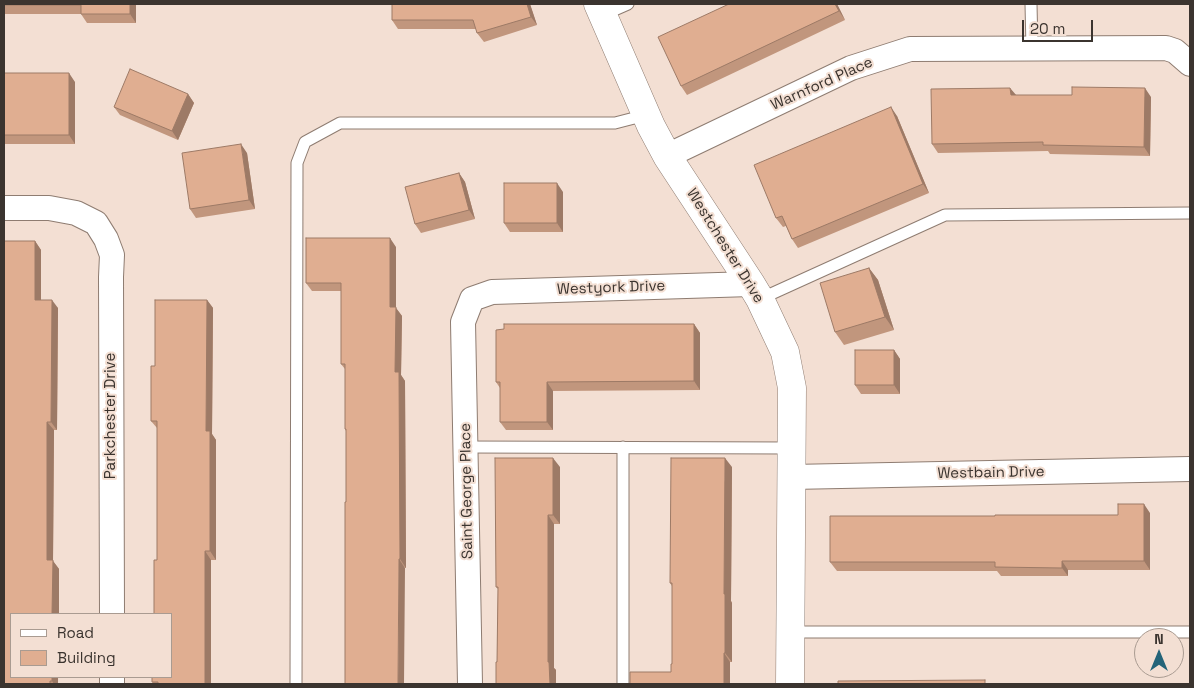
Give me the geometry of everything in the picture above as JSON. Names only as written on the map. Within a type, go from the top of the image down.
[{"type":"street","name":"Westchester Drive","points":[[601,9],[646,115],[667,156],[756,292],[785,352],[792,388],[790,684]]},
{"type":"street","name":"Warnford Place","points":[[667,156],[851,68],[910,49],[1166,48],[1175,52],[1190,64]]},
{"type":"street","name":"Parkchester Drive","points":[[4,208],[49,208],[76,213],[96,223],[106,239],[112,255],[112,613]]},
{"type":"street","name":"Westyork Drive","points":[[472,299],[492,292],[756,292]]},
{"type":"street","name":"Saint George Place","points":[[470,684],[463,322],[472,299]]},
{"type":"street","name":"Westbain Drive","points":[[791,477],[1190,469]]},
{"type":"lane","points":[[601,9],[628,4]]},
{"type":"lane","points":[[1031,4],[1032,49]]},
{"type":"lane","points":[[296,684],[297,163],[305,142],[340,122],[615,122],[646,115]]},
{"type":"lane","points":[[756,292],[945,215],[1190,213]]},
{"type":"lane","points":[[466,447],[791,448]]},
{"type":"lane","points":[[623,447],[623,684]]},
{"type":"lane","points":[[791,632],[1190,632]]},
{"type":"building","points":[[4,4],[130,4],[130,14],[81,14],[81,5]]},
{"type":"building","points":[[392,4],[527,4],[531,17],[477,33],[473,20],[392,20]]},
{"type":"building","points":[[729,4],[835,4],[839,11],[681,86],[658,37]]},
{"type":"building","points":[[130,69],[188,94],[172,131],[114,107]]},
{"type":"building","points":[[4,73],[69,73],[69,135],[4,135]]},
{"type":"building","points":[[1072,87],[1145,88],[1144,147],[1043,145],[1043,142],[932,144],[931,89],[1010,88],[1011,95],[1072,95]]},
{"type":"building","points":[[891,107],[923,184],[792,239],[782,216],[776,218],[754,165]]},
{"type":"building","points":[[241,144],[249,200],[190,209],[182,153]]},
{"type":"building","points":[[459,173],[469,210],[415,224],[405,187]]},
{"type":"building","points":[[504,183],[557,183],[557,223],[504,223]]},
{"type":"building","points":[[306,238],[390,238],[390,307],[396,307],[395,372],[399,372],[400,559],[398,684],[345,684],[346,429],[345,364],[341,364],[341,283],[306,283]]},
{"type":"building","points":[[4,241],[35,241],[35,300],[52,300],[51,422],[47,422],[47,560],[53,560],[52,613],[10,613],[10,678],[52,678],[52,681],[50,681],[50,684],[4,684]]},
{"type":"building","points":[[869,268],[885,317],[835,332],[820,283]]},
{"type":"building","points":[[155,300],[207,300],[206,431],[210,431],[210,551],[205,551],[205,684],[158,684],[158,682],[152,682],[152,678],[172,678],[172,613],[154,613],[154,560],[157,560],[157,421],[151,421],[151,366],[155,366]]},
{"type":"building","points":[[504,324],[694,324],[694,381],[547,382],[547,422],[500,422],[500,382],[496,382],[496,330],[504,329]]},
{"type":"building","points":[[855,350],[894,350],[894,385],[855,385]]},
{"type":"building","points":[[495,458],[553,458],[553,515],[548,515],[548,662],[550,684],[496,684],[498,587],[496,587]]},
{"type":"building","points":[[671,458],[725,458],[724,684],[630,684],[630,672],[671,672]]},
{"type":"building","points":[[1118,504],[1144,504],[1144,561],[1062,561],[1062,568],[995,567],[995,562],[830,562],[830,516],[1118,515]]},
{"type":"building","points":[[985,680],[985,684],[838,684],[838,681]]}]
